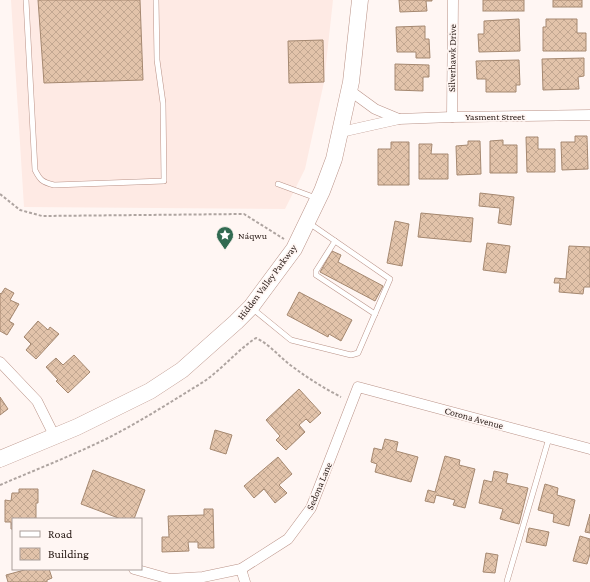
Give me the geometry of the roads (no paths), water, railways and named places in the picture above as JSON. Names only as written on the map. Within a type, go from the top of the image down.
[{"type":"main road","name":"Hidden Valley Parkway","points":[[0,459],[77,428],[150,391],[182,370],[251,307],[294,249],[318,199],[334,159],[349,90],[360,0]]},
{"type":"street","name":"Silverhawk Drive","points":[[452,117],[453,0]]},
{"type":"street","name":"Yasment Street","points":[[349,90],[375,110],[399,119]]},
{"type":"street","name":"Yasment Street","points":[[341,132],[399,119],[590,115]]},
{"type":"street","points":[[0,362],[37,401],[55,437]]},
{"type":"street","name":"Corona Avenue","points":[[358,387],[590,449]]},
{"type":"street","name":"Sedona Lane","points":[[138,570],[170,579],[203,577],[242,569],[288,539],[311,508],[358,387]]},
{"type":"street","points":[[242,569],[245,582]]},
{"type":"lane","points":[[26,0],[35,170],[38,177],[44,183],[54,185],[164,181],[163,103],[157,60],[156,0]]},
{"type":"lane","points":[[278,184],[318,199]]},
{"type":"lane","points":[[251,307],[291,340],[351,355],[358,353],[390,279],[307,222]]},
{"type":"lane","points":[[335,240],[316,271],[316,275],[375,314]]},
{"type":"lane","points":[[507,581],[549,438]]},
{"type":"place","name":"Náqwu","points":[[225,250]]}]
